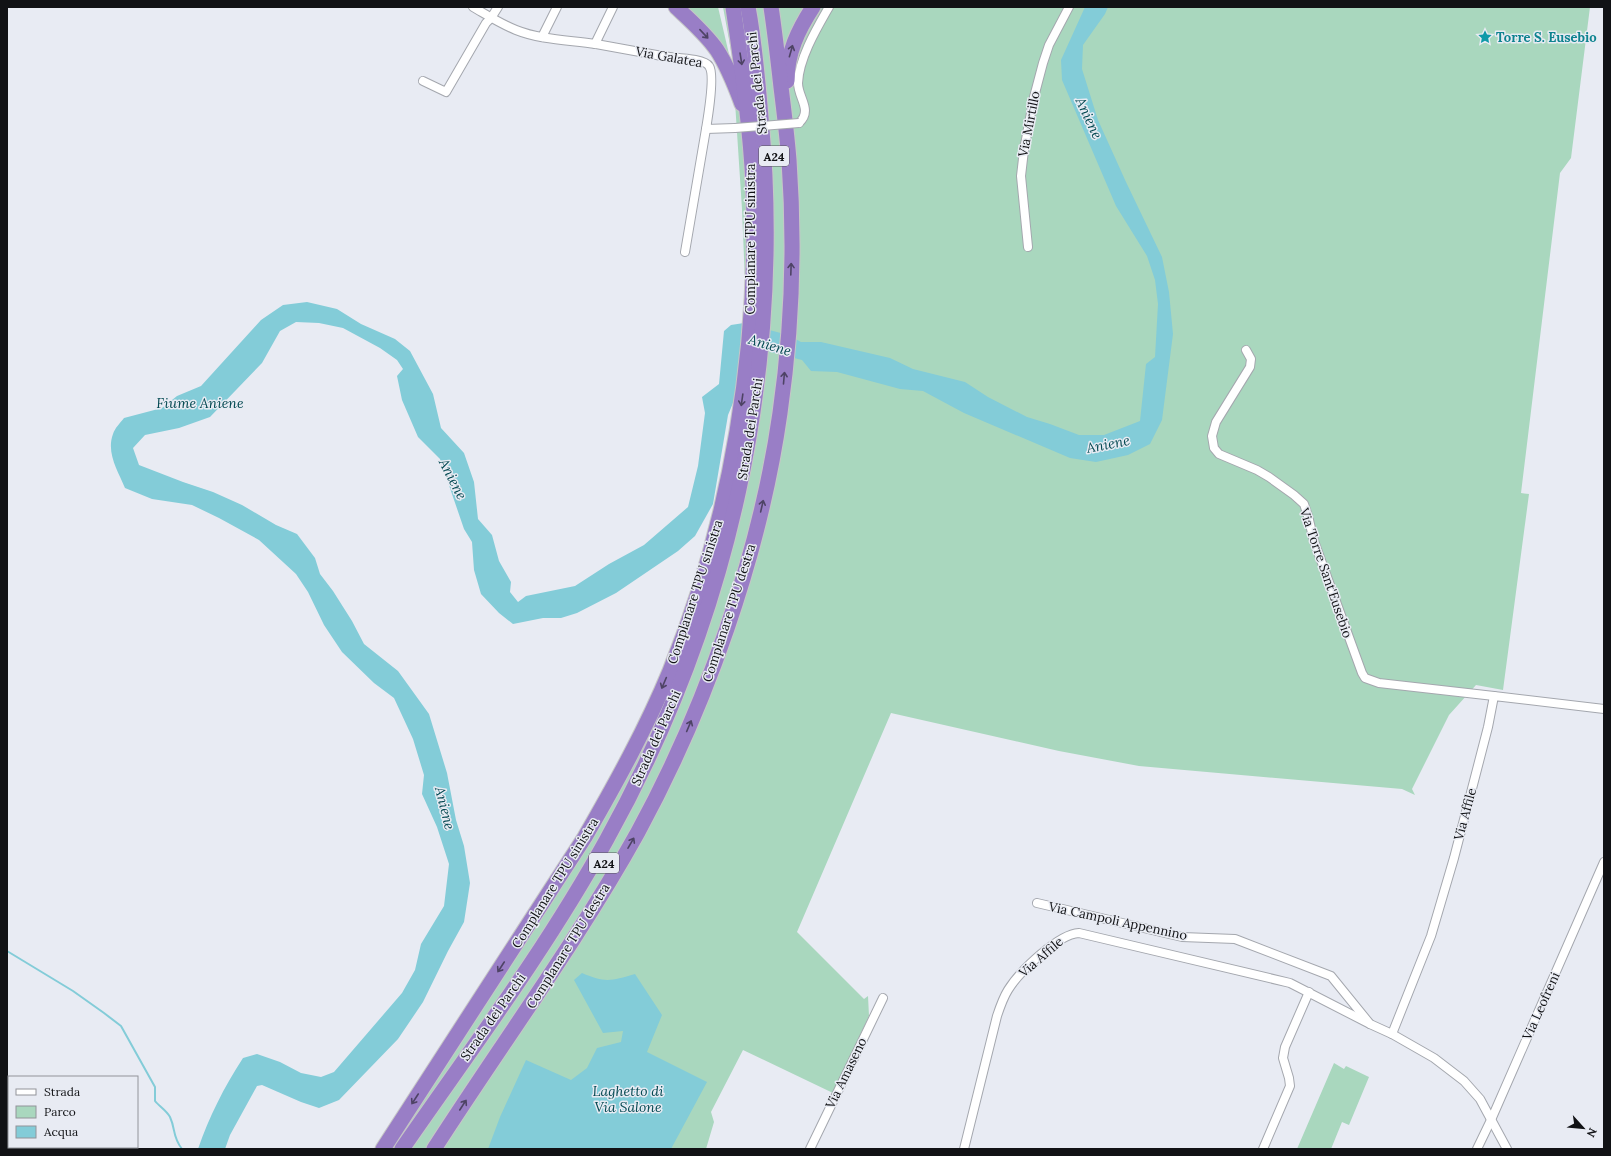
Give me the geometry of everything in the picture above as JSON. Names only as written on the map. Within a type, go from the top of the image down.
[{"type":"highway","points":[[676,7],[717,50],[728,68],[741,125]]},
{"type":"highway","name":"Complanare TPU sinistra","points":[[383,1149],[585,837],[638,742],[677,653],[691,614],[725,543],[736,439],[745,380],[763,306],[753,184],[741,125],[744,78],[733,7]]},
{"type":"highway","name":"Strada dei Parchi","points":[[402,1149],[540,950],[607,840],[649,758],[685,674],[704,619],[725,543],[748,494],[767,382],[763,306],[768,252],[767,185],[758,74],[748,7]]},
{"type":"highway","name":"Strada dei Parchi","points":[[757,7],[768,81],[777,191],[777,250],[763,306]]},
{"type":"highway","name":"Complanare TPU destra","points":[[436,1145],[570,945],[619,864],[654,801],[686,733],[707,680],[733,608],[752,544],[770,470],[780,413],[790,308],[792,249],[789,159],[771,7]]},
{"type":"highway","points":[[789,159],[791,136],[787,87],[788,64],[795,39],[812,7]]},
{"type":"highway","name":"Strada dei Parchi","points":[[413,1149],[506,1016],[560,935],[604,863],[624,826],[671,731],[694,676],[712,623],[725,543]]},
{"type":"highway","points":[[443,1089],[556,911],[626,775],[638,742]]},
{"type":"street","name":"Via Galatea","points":[[473,7],[491,18],[516,30],[542,37],[702,61],[710,68],[711,80],[706,129]]},
{"type":"street","points":[[423,81],[446,92],[486,23],[498,7]]},
{"type":"street","points":[[542,37],[558,7]]},
{"type":"street","points":[[595,44],[614,7]]},
{"type":"street","points":[[685,252],[706,129],[741,125],[799,123],[803,119],[806,112],[799,90],[800,74],[815,33],[829,7]]},
{"type":"street","name":"Via Mirtillo","points":[[1028,248],[1021,176],[1024,150],[1034,97],[1044,58],[1049,45],[1069,7]]},
{"type":"street","name":"Via Torre Sant'Eusebio","points":[[1246,350],[1251,359],[1250,367],[1216,422],[1212,436],[1214,448],[1219,454],[1257,470],[1269,477],[1304,504],[1314,541],[1365,678],[1379,683],[1494,696]]},
{"type":"street","points":[[1494,696],[1604,709]]},
{"type":"street","name":"Via Affile","points":[[1392,1034],[1433,929],[1454,858],[1488,728],[1494,696]]},
{"type":"street","name":"Via Leofreni","points":[[1477,1149],[1492,1120],[1604,862]]},
{"type":"street","name":"Via Campoli Appennino","points":[[1037,903],[1182,936],[1235,938],[1331,976],[1370,1024],[1392,1034],[1434,1058],[1464,1080],[1480,1099],[1507,1149]]},
{"type":"street","name":"Via Affile","points":[[964,1149],[997,1016],[1004,998],[1014,982],[1034,961],[1052,945],[1069,935],[1079,933],[1290,983],[1370,1024]]},
{"type":"street","points":[[1263,1149],[1290,1086],[1283,1058],[1285,1047],[1309,992]]},
{"type":"street","name":"Via Amaseno","points":[[810,1149],[883,998]]},
{"type":"green space","points":[[686,7],[718,7],[732,67]]},
{"type":"green space","points":[[723,7],[1590,7],[1571,158],[1560,173],[1521,493],[1529,494],[1503,690],[1476,685],[1449,715],[1412,789],[1415,795],[1402,789],[1139,766],[1059,751],[891,713],[797,932],[864,999],[868,996],[869,1016],[833,1093],[743,1050],[711,1112],[714,1122],[706,1149],[378,1149],[594,811],[648,710],[700,568],[715,506],[743,360],[746,306],[742,209],[732,56]]},
{"type":"green space","points":[[1334,1063],[1344,1069],[1346,1066],[1369,1077],[1349,1125],[1342,1122],[1331,1149],[1297,1149]]},
{"type":"water","name":"Fiume Aniene","points":[[1085,7],[1108,7],[1105,14],[1083,45],[1082,69],[1098,120],[1162,257],[1169,292],[1173,334],[1162,420],[1150,444],[1128,455],[1096,462],[1070,458],[964,413],[923,391],[900,389],[837,372],[811,371],[802,360],[748,346],[738,391],[728,415],[713,504],[695,536],[678,551],[616,593],[577,613],[561,618],[543,618],[513,624],[499,613],[481,594],[474,570],[472,542],[464,529],[440,459],[418,437],[402,400],[397,376],[403,369],[397,360],[380,348],[343,328],[319,323],[296,322],[280,331],[262,363],[210,417],[179,428],[145,435],[133,448],[139,465],[213,492],[242,505],[276,525],[297,534],[315,558],[320,574],[352,621],[364,644],[398,671],[429,714],[447,773],[456,820],[464,846],[470,883],[464,922],[423,1002],[398,1039],[339,1100],[319,1108],[262,1085],[257,1086],[230,1135],[225,1149],[198,1149],[218,1102],[243,1058],[257,1054],[280,1062],[301,1073],[321,1077],[334,1072],[402,993],[415,970],[421,944],[444,906],[449,864],[437,827],[422,794],[424,775],[413,739],[394,698],[374,683],[342,652],[324,625],[308,592],[296,574],[259,540],[192,505],[152,499],[125,488],[116,468],[111,448],[113,434],[124,418],[162,408],[177,396],[201,386],[261,320],[283,305],[307,302],[337,309],[361,324],[395,339],[410,351],[433,394],[441,428],[464,453],[474,482],[478,519],[492,535],[499,561],[511,582],[510,592],[518,602],[526,596],[575,586],[609,564],[644,545],[688,507],[698,466],[705,413],[702,397],[719,384],[724,331],[731,325],[744,323],[788,335],[801,342],[821,342],[890,358],[913,369],[965,382],[988,397],[1027,417],[1079,435],[1104,435],[1140,421],[1146,364],[1155,357],[1158,304],[1155,280],[1147,256],[1116,206],[1062,80],[1061,60]]},
{"type":"water","name":"Laghetto di Via Salone","points":[[582,973],[603,980],[635,974],[662,1015],[647,1052],[707,1082],[671,1149],[488,1149],[500,1117],[526,1060],[571,1080],[587,1068],[597,1048],[621,1042],[623,1031],[603,1033],[574,980]]},
{"type":"waterway","points":[[7,951],[73,991],[121,1026],[155,1087],[155,1101],[170,1117],[175,1137],[182,1149]]},
{"type":"place","name":"Torre S. Eusebio","points":[[1485,37]]},
{"type":"water label","name":"Aniene","points":[[1089,118]]},
{"type":"water label","name":"Aniene","points":[[770,345]]},
{"type":"water label","name":"Aniene","points":[[1108,444]]},
{"type":"water label","name":"Aniene","points":[[453,479]]},
{"type":"water label","name":"Aniene","points":[[445,808]]}]
